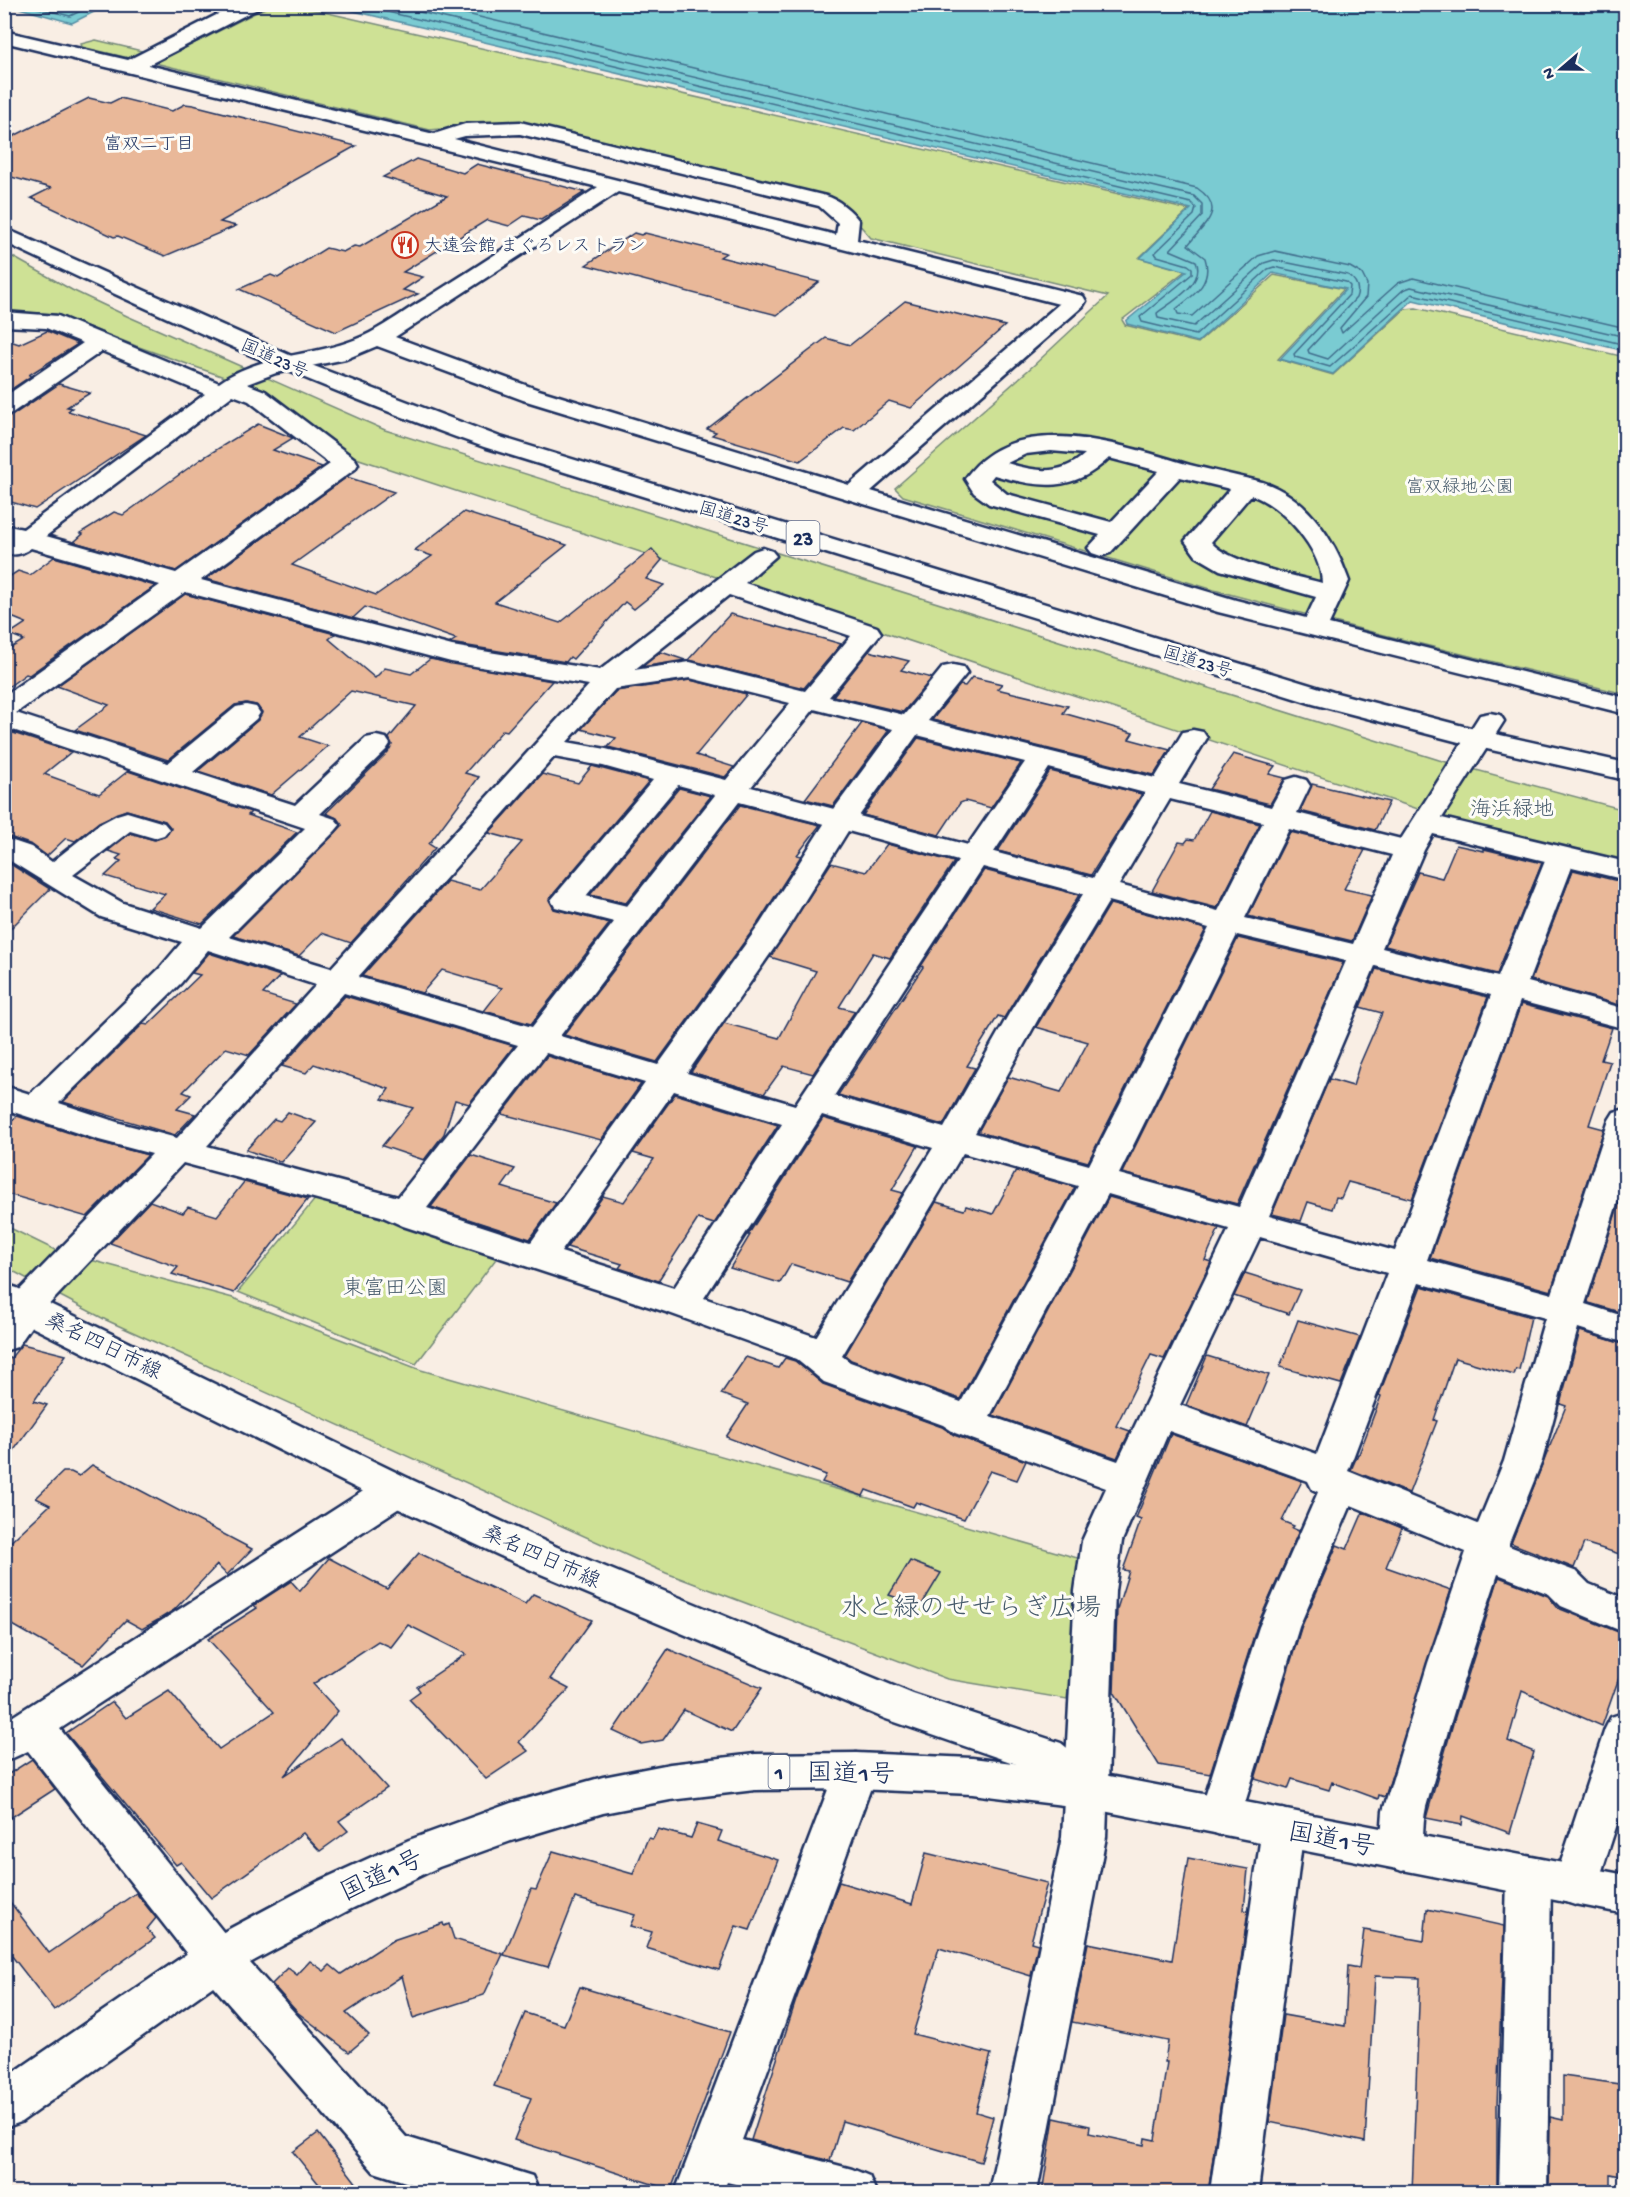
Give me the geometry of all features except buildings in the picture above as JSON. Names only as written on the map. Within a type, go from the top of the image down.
[{"type":"main road","points":[[130,67],[253,4]]},
{"type":"main road","points":[[4,36],[431,139],[1075,301],[853,494]]},
{"type":"main road","points":[[431,139],[465,130],[520,128],[826,202],[849,221],[846,242]]},
{"type":"main road","points":[[4,554],[15,535],[252,373],[322,358],[354,349],[377,338],[463,285],[615,185]]},
{"type":"main road","name":"国道23号","points":[[4,216],[322,358],[508,426],[1332,680],[1484,730],[1626,772]]},
{"type":"main road","name":"国道23号","points":[[4,234],[139,298],[287,364],[414,416],[492,442],[1267,682],[1484,730],[1626,752]]},
{"type":"main road","points":[[4,319],[50,321],[226,389],[257,396],[346,464],[178,582],[4,709]]},
{"type":"main road","points":[[377,338],[531,395],[1087,564],[1314,629],[1626,705]]},
{"type":"main road","points":[[4,408],[100,342]]},
{"type":"main road","points":[[1115,531],[998,499],[982,488],[977,480],[988,465],[1000,456],[1024,447],[1054,444],[1104,449],[1275,495],[1306,522],[1329,558],[1336,581],[1314,629]]},
{"type":"main road","points":[[988,465],[1020,475],[1051,477],[1082,469],[1104,449]]},
{"type":"main road","points":[[1087,564],[1175,468]]},
{"type":"main road","points":[[1245,487],[1198,541],[1205,551],[1229,565],[1330,593]]},
{"type":"main road","points":[[15,535],[178,582],[451,654],[606,680],[690,670],[1409,850]]},
{"type":"main road","points":[[4,1338],[15,1302],[181,1150],[338,981],[606,680],[763,556]]},
{"type":"main road","points":[[405,1212],[732,792],[867,633],[726,585]]},
{"type":"main road","points":[[539,1257],[773,927],[840,821],[908,726],[953,672]]},
{"type":"main road","points":[[173,774],[246,713]]},
{"type":"main road","points":[[4,718],[325,825],[204,940],[36,1107]]},
{"type":"main road","points":[[1013,2193],[1084,1837],[1088,1790],[1095,1591],[1102,1541],[1158,1412],[1249,1223],[1409,850],[1484,730]]},
{"type":"main road","points":[[821,1359],[954,1141],[1026,1012],[1193,738]]},
{"type":"main road","points":[[301,816],[376,744]]},
{"type":"main road","points":[[547,747],[606,758],[677,776],[1227,923],[1511,989],[1626,1019]]},
{"type":"main road","points":[[682,1304],[808,1109],[1041,759]]},
{"type":"main road","points":[[635,918],[566,900],[671,776]]},
{"type":"main road","points":[[968,1423],[1099,1179],[1296,786]]},
{"type":"main road","points":[[53,876],[110,830],[135,816]]},
{"type":"main road","points":[[1425,823],[1626,871]]},
{"type":"main road","points":[[4,847],[21,854],[53,876],[112,910],[338,981],[667,1077],[954,1141],[1099,1179],[1626,1330]]},
{"type":"main road","points":[[1220,1816],[1279,1627],[1334,1479],[1407,1267],[1483,1055],[1562,856]]},
{"type":"main road","points":[[4,1097],[111,1132],[405,1212],[682,1304],[809,1349],[837,1372],[956,1415],[968,1423],[1130,1481]]},
{"type":"main road","points":[[1402,1852],[1404,1811],[1448,1663],[1522,1461],[1565,1311],[1626,1120]]},
{"type":"main road","name":"桑名四日市線","points":[[15,1302],[396,1490],[543,1558],[901,1707],[1046,1756],[1088,1790]]},
{"type":"main road","points":[[1158,1412],[1334,1479],[1563,1583],[1575,1595],[1626,1617]]},
{"type":"main road","points":[[396,1490],[19,1735],[391,2156],[515,2193]]},
{"type":"main road","points":[[1575,1886],[1626,1729]]},
{"type":"main road","points":[[852,2193],[706,2174],[856,1771]]},
{"type":"main road","name":"国道1号","points":[[4,2106],[217,1958],[335,1895],[424,1853],[511,1822],[603,1795],[670,1782],[755,1772],[856,1771],[972,1776],[1088,1790],[1626,1895]]},
{"type":"main road","points":[[1234,2193],[1283,1828]]},
{"type":"main road","points":[[1523,2193],[1529,1877]]},
{"type":"green space","name":"富双緑地公園","points":[[271,5],[293,5],[1189,210],[1139,258],[1185,271],[1122,320],[1125,325],[1198,343],[1274,275],[1344,289],[1278,359],[1333,375],[1405,309],[1416,308],[1625,357],[1625,694],[1368,631],[1214,590],[903,496],[895,488],[1108,296],[871,238],[837,199],[515,122],[430,130],[155,63]]},
{"type":"green space","points":[[96,40],[146,52],[133,59],[82,47],[81,44]]},
{"type":"green space","name":"海浜緑地","points":[[4,252],[72,290],[127,316],[385,430],[1439,760],[1625,810],[1625,863],[1498,833],[1415,808],[353,457],[261,390],[136,346],[56,314],[5,311]]},
{"type":"green space","name":"東富田公園","points":[[316,1198],[499,1255],[416,1364],[238,1292]]},
{"type":"green space","name":"水と緑のせせらぎ広場","points":[[4,1225],[57,1251],[233,1298],[421,1370],[1081,1559],[1067,1699],[947,1679],[666,1573],[106,1320],[5,1267]]},
{"type":"water","points":[[5,4],[108,4],[108,5],[72,23]]},
{"type":"water","points":[[328,5],[1625,5],[1625,351],[1413,300],[1333,374],[1280,359],[1346,289],[1273,273],[1198,342],[1127,324],[1126,321],[1187,271],[1140,258],[1191,209]]},
{"type":"place","name":"大遠会館 まぐろレストラン","points":[[405,245]]},
{"type":"district","name":"富双二丁目","points":[[149,143]]}]
